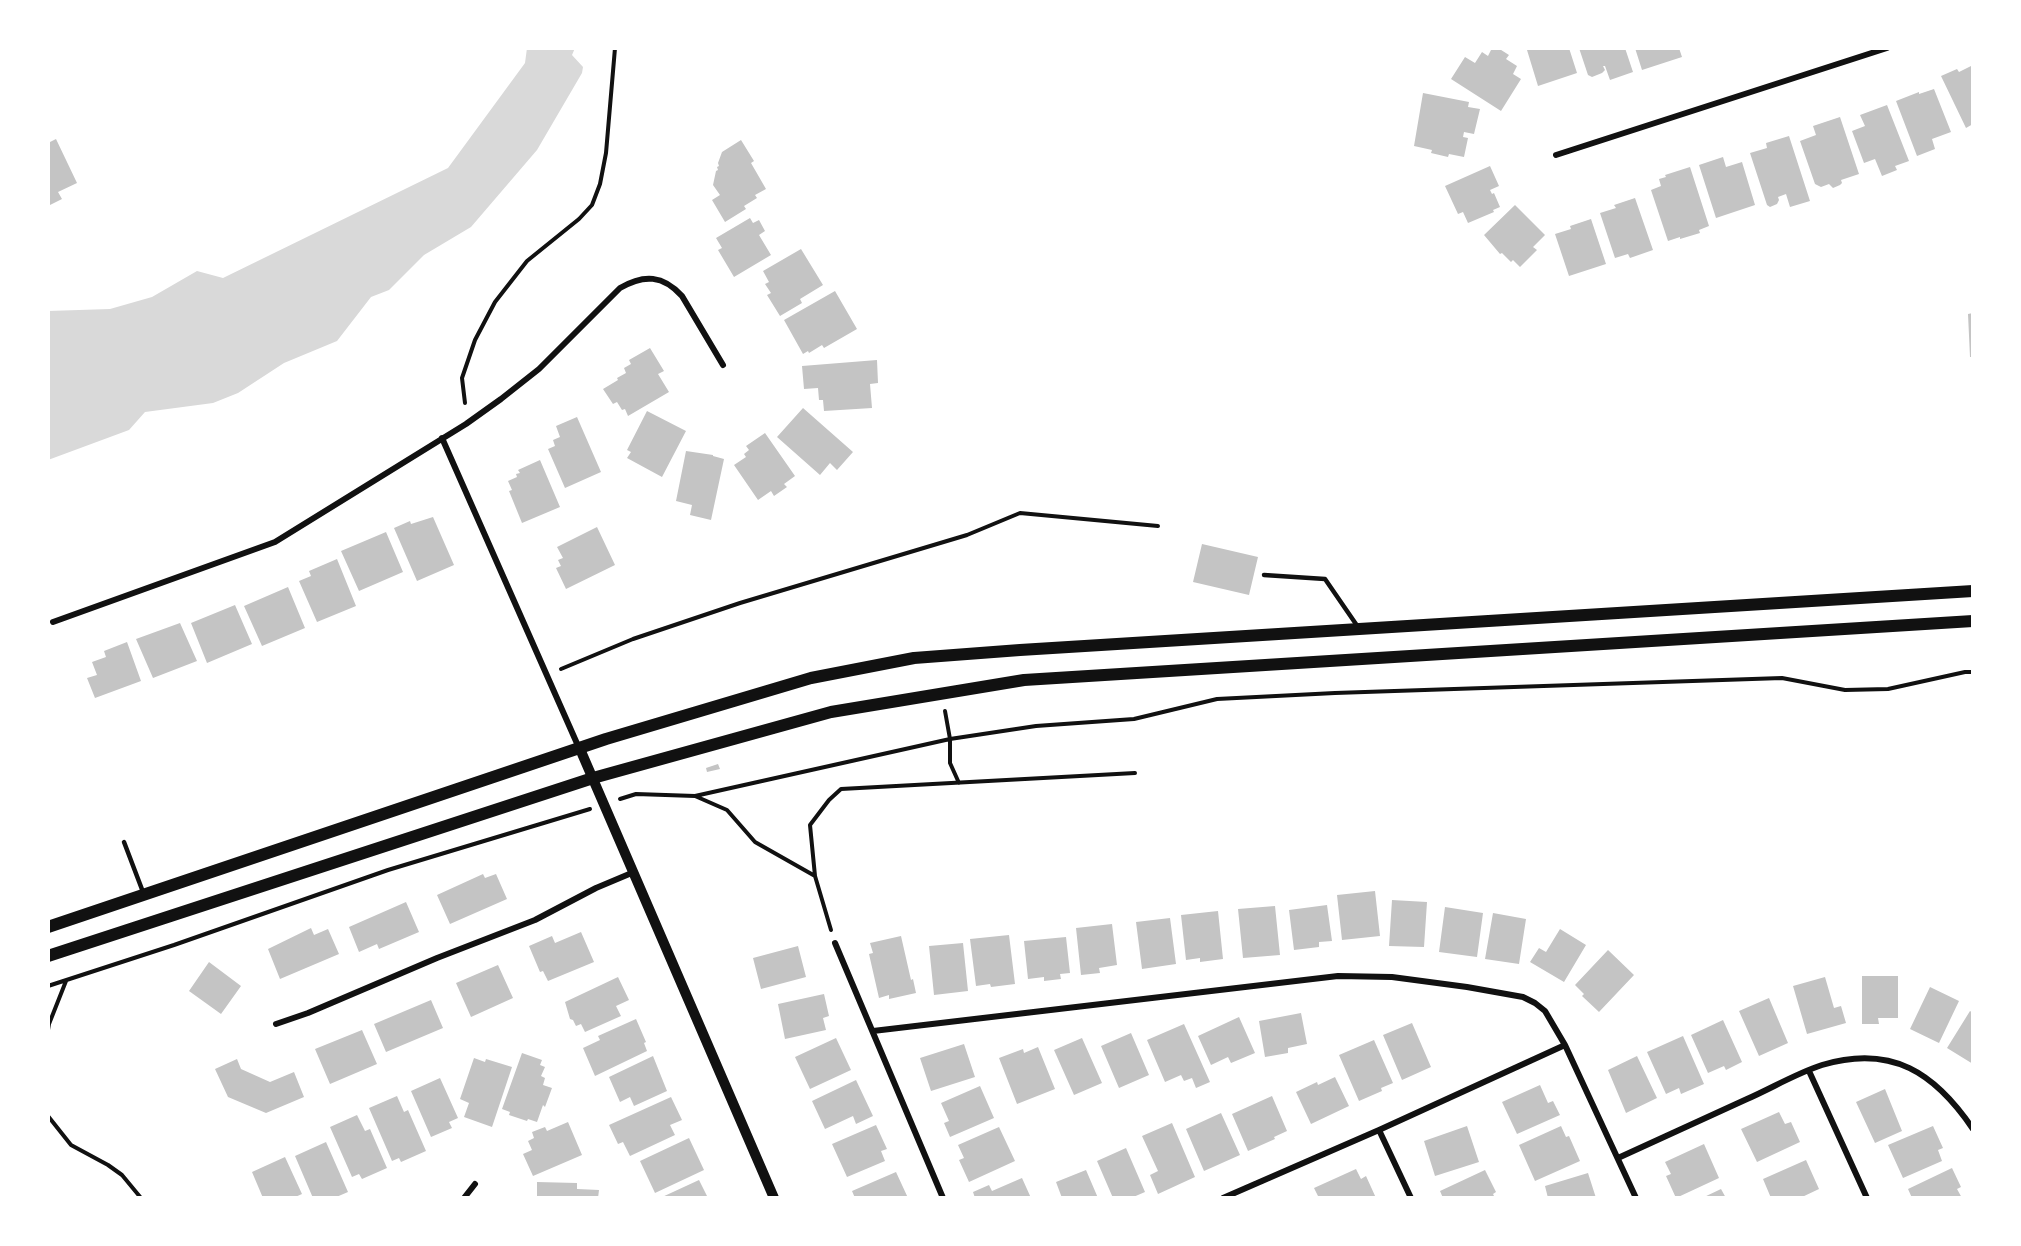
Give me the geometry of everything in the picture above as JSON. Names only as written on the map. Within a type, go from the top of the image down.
[{"type":"main road","points":[[48,927],[615,736],[811,678],[914,658],[1973,591]]},
{"type":"main road","points":[[48,956],[593,778],[831,712],[1024,680],[1973,621]]},
{"type":"street","points":[[1556,155],[1887,48]]},
{"type":"street","points":[[53,622],[275,542],[442,438],[524,382],[620,288],[629,282],[651,278],[667,283],[682,296],[723,365]]},
{"type":"street","points":[[442,438],[593,778],[774,1198]]},
{"type":"street","points":[[276,1024],[535,920],[596,888],[634,872]]},
{"type":"street","points":[[835,943],[943,1198]]},
{"type":"street","points":[[873,1031],[1326,977],[1392,976],[1523,997],[1545,1011],[1565,1045],[1636,1198]]},
{"type":"street","points":[[1223,1198],[1565,1045]]},
{"type":"street","points":[[1618,1158],[1809,1071],[1842,1061],[1862,1059],[1875,1059],[1907,1068],[1935,1083],[1960,1110],[1973,1130]]},
{"type":"street","points":[[1809,1071],[1867,1198]]},
{"type":"street","points":[[1379,1130],[1411,1198]]},
{"type":"street","points":[[464,1198],[475,1184]]},
{"type":"lane","points":[[1264,575],[1325,579],[1359,629]]},
{"type":"lane","points":[[124,842],[144,895]]},
{"type":"path","points":[[465,403],[462,378],[475,340],[495,302],[527,261],[579,219],[592,205],[600,184],[606,153],[615,48]]},
{"type":"path","points":[[561,669],[633,639],[729,606],[967,535],[1020,513],[1158,526]]},
{"type":"path","points":[[636,794],[695,796],[950,739],[1036,726],[1134,719],[1217,699],[1782,678],[1845,690],[1888,689],[1973,672]]},
{"type":"path","points":[[942,693],[950,739],[950,763],[959,783]]},
{"type":"path","points":[[835,943],[815,876],[810,825],[841,789],[1135,773]]},
{"type":"path","points":[[695,796],[727,810],[755,842],[815,876]]},
{"type":"path","points":[[48,986],[174,945],[388,870],[582,812]]},
{"type":"path","points":[[48,1030],[48,1024],[66,980]]},
{"type":"path","points":[[48,1116],[71,1145],[122,1175],[141,1198]]},
{"type":"shaded area","points":[[527,48],[575,48],[572,55],[583,67],[582,73],[537,150],[471,227],[424,255],[389,290],[371,297],[337,341],[284,363],[238,393],[213,403],[145,412],[129,430],[48,460],[48,311],[110,309],[152,297],[197,271],[223,278],[448,168],[525,63]]},
{"type":"building","points":[[1492,48],[1498,48],[1509,55],[1506,59],[1517,66],[1513,74],[1521,79],[1501,111],[1451,79],[1465,57],[1475,63],[1482,52],[1488,56]]},
{"type":"building","points":[[1528,48],[1569,48],[1577,73],[1538,86]]},
{"type":"building","points":[[1579,48],[1625,48],[1633,72],[1610,80],[1605,66],[1603,66],[1605,70],[1602,73],[1592,77],[1588,75]]},
{"type":"building","points":[[1635,48],[1679,48],[1682,57],[1642,70]]},
{"type":"building","points":[[1973,65],[1973,124],[1966,128],[1941,76],[1957,69],[1959,72]]},
{"type":"building","points":[[1934,89],[1951,132],[1932,139],[1935,149],[1917,156],[1896,101]]},
{"type":"building","points":[[1423,93],[1469,102],[1468,107],[1480,109],[1474,134],[1464,132],[1463,137],[1468,138],[1464,157],[1449,154],[1448,157],[1414,146]]},
{"type":"building","points":[[1887,105],[1909,161],[1895,166],[1897,170],[1882,176],[1875,159],[1864,163],[1852,131],[1865,126],[1860,115]]},
{"type":"building","points":[[1840,117],[1859,174],[1841,180],[1840,185],[1833,188],[1829,184],[1821,187],[1815,184],[1800,141],[1816,135],[1813,126]]},
{"type":"building","points":[[1789,136],[1810,201],[1790,207],[1786,194],[1778,197],[1777,204],[1770,207],[1767,205],[1750,153],[1767,148],[1766,143]]},
{"type":"building","points":[[56,139],[77,183],[58,192],[62,199],[48,206],[48,143]]},
{"type":"building","points":[[741,140],[754,161],[751,163],[766,189],[755,195],[757,198],[744,206],[746,209],[725,222],[712,200],[720,195],[713,185],[722,152]]},
{"type":"building","points":[[1723,157],[1726,167],[1742,162],[1755,205],[1716,218],[1699,165]]},
{"type":"building","points":[[1490,166],[1499,186],[1490,190],[1492,194],[1494,193],[1500,207],[1468,223],[1463,212],[1458,214],[1445,186]]},
{"type":"building","points":[[1690,167],[1709,226],[1699,230],[1700,233],[1668,241],[1651,190],[1661,186],[1659,179],[1666,177],[1665,175]]},
{"type":"building","points":[[1635,198],[1653,250],[1630,258],[1628,254],[1615,258],[1600,213],[1616,208],[1614,205]]},
{"type":"building","points":[[1515,205],[1545,235],[1533,247],[1537,250],[1520,267],[1513,260],[1511,262],[1502,253],[1500,254],[1484,235]]},
{"type":"building","points":[[750,218],[753,223],[759,220],[765,231],[759,235],[771,255],[734,277],[718,250],[722,248],[716,238]]},
{"type":"building","points":[[1591,219],[1606,264],[1569,276],[1555,234]]},
{"type":"building","points":[[801,249],[823,285],[800,299],[802,303],[780,316],[767,295],[771,293],[765,284],[769,282],[763,271]]},
{"type":"building","points":[[835,291],[857,329],[824,348],[822,345],[803,354],[784,320]]},
{"type":"building","points":[[1973,313],[1973,357],[1970,357],[1968,314]]},
{"type":"building","points":[[650,348],[664,371],[658,374],[669,392],[628,416],[625,409],[622,410],[617,402],[613,404],[603,389],[626,373],[624,368],[631,364],[629,360]]},
{"type":"building","points":[[877,360],[878,383],[870,384],[872,408],[824,411],[823,400],[819,400],[818,388],[804,389],[802,366]]},
{"type":"building","points":[[803,408],[853,452],[837,470],[830,463],[820,475],[777,437]]},
{"type":"building","points":[[647,411],[686,431],[662,477],[627,458],[631,452],[627,450]]},
{"type":"building","points":[[577,417],[601,472],[565,488],[548,449],[555,446],[553,440],[560,437],[556,426]]},
{"type":"building","points":[[765,433],[795,476],[784,484],[787,487],[774,496],[771,491],[758,500],[734,465],[746,457],[744,454],[749,450],[746,446]]},
{"type":"building","points":[[686,451],[724,459],[711,520],[690,515],[692,505],[676,501]]},
{"type":"building","points":[[540,460],[560,507],[522,523],[509,491],[512,490],[508,481],[517,477],[516,474],[520,473],[518,470]]},
{"type":"building","points":[[433,517],[454,565],[417,581],[394,528],[410,521],[411,524]]},
{"type":"building","points":[[597,527],[615,565],[566,589],[556,568],[561,566],[558,560],[563,558],[557,547]]},
{"type":"building","points":[[386,532],[403,572],[359,591],[341,551]]},
{"type":"building","points":[[1202,544],[1258,557],[1249,595],[1193,582]]},
{"type":"building","points":[[337,559],[356,606],[317,622],[299,581],[311,576],[309,571]]},
{"type":"building","points":[[288,587],[305,628],[262,646],[244,606]]},
{"type":"building","points":[[235,605],[252,644],[207,663],[191,623]]},
{"type":"building","points":[[180,623],[197,661],[153,678],[136,639]]},
{"type":"building","points":[[127,642],[141,681],[95,698],[87,678],[97,675],[92,662],[106,657],[104,651]]},
{"type":"building","points":[[718,764],[720,769],[707,772],[706,768]]},
{"type":"building","points":[[483,874],[485,878],[496,874],[507,899],[450,924],[437,895]]},
{"type":"building","points":[[1375,891],[1380,936],[1342,940],[1337,895]]},
{"type":"building","points":[[1392,900],[1427,902],[1424,947],[1389,946]]},
{"type":"building","points":[[406,902],[419,932],[379,949],[377,944],[359,952],[349,927]]},
{"type":"building","points":[[1327,905],[1332,941],[1319,942],[1319,947],[1294,950],[1289,910]]},
{"type":"building","points":[[1275,906],[1280,955],[1243,958],[1238,909]]},
{"type":"building","points":[[1445,907],[1483,913],[1477,957],[1439,952]]},
{"type":"building","points":[[1218,911],[1223,959],[1200,962],[1200,958],[1186,960],[1181,915]]},
{"type":"building","points":[[1493,913],[1526,919],[1519,964],[1485,959]]},
{"type":"building","points":[[1170,918],[1176,964],[1142,969],[1136,922]]},
{"type":"building","points":[[1112,924],[1117,965],[1099,968],[1100,973],[1081,975],[1076,928]]},
{"type":"building","points":[[311,928],[314,935],[328,929],[339,954],[280,979],[268,949]]},
{"type":"building","points":[[1560,929],[1586,945],[1564,982],[1530,962],[1539,948],[1546,952]]},
{"type":"building","points":[[581,932],[594,962],[548,981],[543,971],[540,972],[529,946],[552,936],[555,943]]},
{"type":"building","points":[[1009,935],[1015,984],[976,986],[970,939]]},
{"type":"building","points":[[901,936],[916,993],[889,999],[889,995],[879,998],[869,954],[873,953],[870,943]]},
{"type":"building","points":[[1066,937],[1070,973],[1060,974],[1061,979],[1044,981],[1044,977],[1028,979],[1024,941]]},
{"type":"building","points":[[963,943],[968,991],[934,995],[929,946]]},
{"type":"building","points":[[798,946],[806,977],[761,989],[753,958]]},
{"type":"building","points":[[1608,950],[1634,975],[1599,1012],[1582,996],[1584,994],[1575,985]]},
{"type":"building","points":[[209,962],[241,986],[221,1014],[189,991]]},
{"type":"building","points":[[498,965],[513,998],[471,1017],[456,983]]},
{"type":"building","points":[[1862,976],[1898,976],[1898,1018],[1878,1018],[1879,1024],[1862,1024]]},
{"type":"building","points":[[618,977],[629,1000],[616,1006],[621,1016],[585,1032],[581,1024],[576,1026],[570,1019],[565,1002]]},
{"type":"building","points":[[1825,977],[1834,1008],[1841,1006],[1846,1023],[1807,1034],[1793,986]]},
{"type":"building","points":[[1930,987],[1959,1001],[1939,1043],[1910,1029]]},
{"type":"building","points":[[824,994],[829,1016],[823,1018],[826,1030],[785,1039],[778,1004]]},
{"type":"building","points":[[1769,998],[1788,1043],[1759,1056],[1739,1011]]},
{"type":"building","points":[[431,1000],[443,1028],[386,1052],[374,1024]]},
{"type":"building","points":[[1970,1011],[1973,1013],[1973,1064],[1947,1048]]},
{"type":"building","points":[[1301,1013],[1307,1044],[1288,1048],[1288,1053],[1265,1057],[1259,1021]]},
{"type":"building","points":[[1239,1017],[1255,1053],[1231,1063],[1228,1057],[1211,1065],[1198,1036]]},
{"type":"building","points":[[636,1019],[646,1042],[644,1043],[647,1051],[595,1076],[583,1048],[600,1040],[598,1036]]},
{"type":"building","points":[[1723,1020],[1742,1062],[1726,1070],[1724,1066],[1708,1073],[1691,1035]]},
{"type":"building","points":[[1412,1023],[1431,1067],[1402,1080],[1383,1035]]},
{"type":"building","points":[[1184,1024],[1210,1082],[1196,1088],[1192,1078],[1184,1081],[1181,1075],[1165,1082],[1147,1040]]},
{"type":"building","points":[[362,1030],[377,1064],[330,1084],[315,1049]]},
{"type":"building","points":[[1131,1033],[1149,1075],[1119,1088],[1101,1046]]},
{"type":"building","points":[[1683,1036],[1704,1084],[1681,1094],[1679,1088],[1666,1094],[1647,1052]]},
{"type":"building","points":[[836,1038],[851,1070],[810,1089],[795,1057]]},
{"type":"building","points":[[1082,1038],[1102,1083],[1074,1095],[1054,1050]]},
{"type":"building","points":[[1374,1040],[1393,1083],[1381,1088],[1382,1091],[1359,1101],[1339,1055]]},
{"type":"building","points":[[964,1044],[975,1077],[931,1091],[920,1058]]},
{"type":"building","points":[[1038,1047],[1055,1089],[1017,1104],[999,1058],[1023,1049],[1024,1053]]},
{"type":"building","points":[[522,1053],[542,1060],[540,1065],[545,1067],[541,1076],[545,1078],[543,1085],[552,1088],[537,1122],[509,1115],[510,1112],[502,1109]]},
{"type":"building","points":[[653,1056],[667,1091],[634,1106],[630,1097],[620,1102],[609,1077]]},
{"type":"building","points":[[1637,1056],[1657,1098],[1626,1113],[1608,1070]]},
{"type":"building","points":[[474,1058],[512,1067],[492,1127],[464,1117],[469,1103],[460,1099]]},
{"type":"building","points":[[237,1059],[241,1069],[270,1082],[294,1072],[304,1097],[266,1113],[228,1097],[215,1069]]},
{"type":"building","points":[[1335,1077],[1349,1106],[1311,1124],[1296,1092]]},
{"type":"building","points":[[440,1078],[458,1118],[449,1122],[452,1128],[431,1137],[411,1091]]},
{"type":"building","points":[[856,1080],[873,1116],[856,1124],[853,1116],[825,1129],[812,1101]]},
{"type":"building","points":[[1540,1085],[1548,1103],[1553,1101],[1560,1115],[1517,1134],[1502,1102]]},
{"type":"building","points":[[980,1086],[994,1118],[950,1137],[944,1123],[949,1121],[941,1103]]},
{"type":"building","points":[[1885,1089],[1902,1131],[1875,1143],[1856,1102]]},
{"type":"building","points":[[397,1096],[404,1112],[408,1110],[426,1151],[401,1162],[399,1158],[392,1161],[369,1108]]},
{"type":"building","points":[[1272,1096],[1287,1131],[1248,1151],[1232,1114]]},
{"type":"building","points":[[671,1097],[682,1120],[670,1125],[675,1135],[630,1156],[623,1142],[618,1144],[609,1125]]},
{"type":"building","points":[[1779,1112],[1785,1124],[1791,1122],[1800,1142],[1757,1162],[1741,1129]]},
{"type":"building","points":[[1221,1113],[1240,1155],[1204,1171],[1186,1129]]},
{"type":"building","points":[[357,1115],[365,1131],[370,1129],[387,1168],[362,1179],[359,1174],[352,1177],[330,1127]]},
{"type":"building","points":[[568,1122],[582,1155],[533,1176],[523,1154],[532,1150],[528,1141],[534,1138],[532,1132],[545,1127],[547,1131]]},
{"type":"building","points":[[1172,1123],[1195,1177],[1158,1194],[1150,1175],[1158,1171],[1142,1136]]},
{"type":"building","points":[[876,1125],[887,1149],[881,1151],[885,1161],[847,1177],[832,1144]]},
{"type":"building","points":[[1467,1126],[1479,1162],[1435,1176],[1424,1141]]},
{"type":"building","points":[[1561,1126],[1566,1137],[1569,1136],[1580,1161],[1535,1181],[1519,1145]]},
{"type":"building","points":[[1933,1126],[1943,1148],[1938,1150],[1942,1161],[1903,1178],[1888,1145]]},
{"type":"building","points":[[999,1127],[1015,1161],[969,1182],[959,1160],[964,1158],[958,1145]]},
{"type":"building","points":[[689,1138],[704,1170],[655,1193],[640,1161]]},
{"type":"building","points":[[326,1142],[348,1192],[334,1198],[313,1198],[295,1156]]},
{"type":"building","points":[[1704,1144],[1719,1178],[1676,1198],[1666,1176],[1671,1174],[1665,1162]]},
{"type":"building","points":[[1126,1148],[1145,1192],[1131,1198],[1113,1198],[1097,1161]]},
{"type":"building","points":[[285,1157],[302,1194],[293,1198],[263,1198],[252,1172]]},
{"type":"building","points":[[1806,1160],[1819,1189],[1800,1198],[1771,1198],[1763,1179]]},
{"type":"building","points":[[1952,1168],[1961,1187],[1957,1189],[1962,1198],[1912,1198],[1908,1189]]},
{"type":"building","points":[[1356,1169],[1361,1179],[1366,1176],[1376,1198],[1319,1198],[1314,1188]]},
{"type":"building","points":[[1086,1170],[1098,1198],[1062,1198],[1056,1182]]},
{"type":"building","points":[[1485,1170],[1496,1192],[1493,1194],[1495,1198],[1443,1198],[1440,1191]]},
{"type":"building","points":[[896,1172],[908,1198],[855,1198],[852,1191]]},
{"type":"building","points":[[1588,1173],[1596,1198],[1548,1198],[1545,1186]]},
{"type":"building","points":[[1022,1178],[1031,1198],[975,1198],[973,1192],[989,1185],[992,1191]]},
{"type":"building","points":[[699,1180],[708,1198],[660,1198]]},
{"type":"building","points":[[537,1182],[577,1183],[577,1189],[599,1190],[598,1198],[537,1198]]},
{"type":"building","points":[[1721,1189],[1726,1198],[1702,1198]]}]
